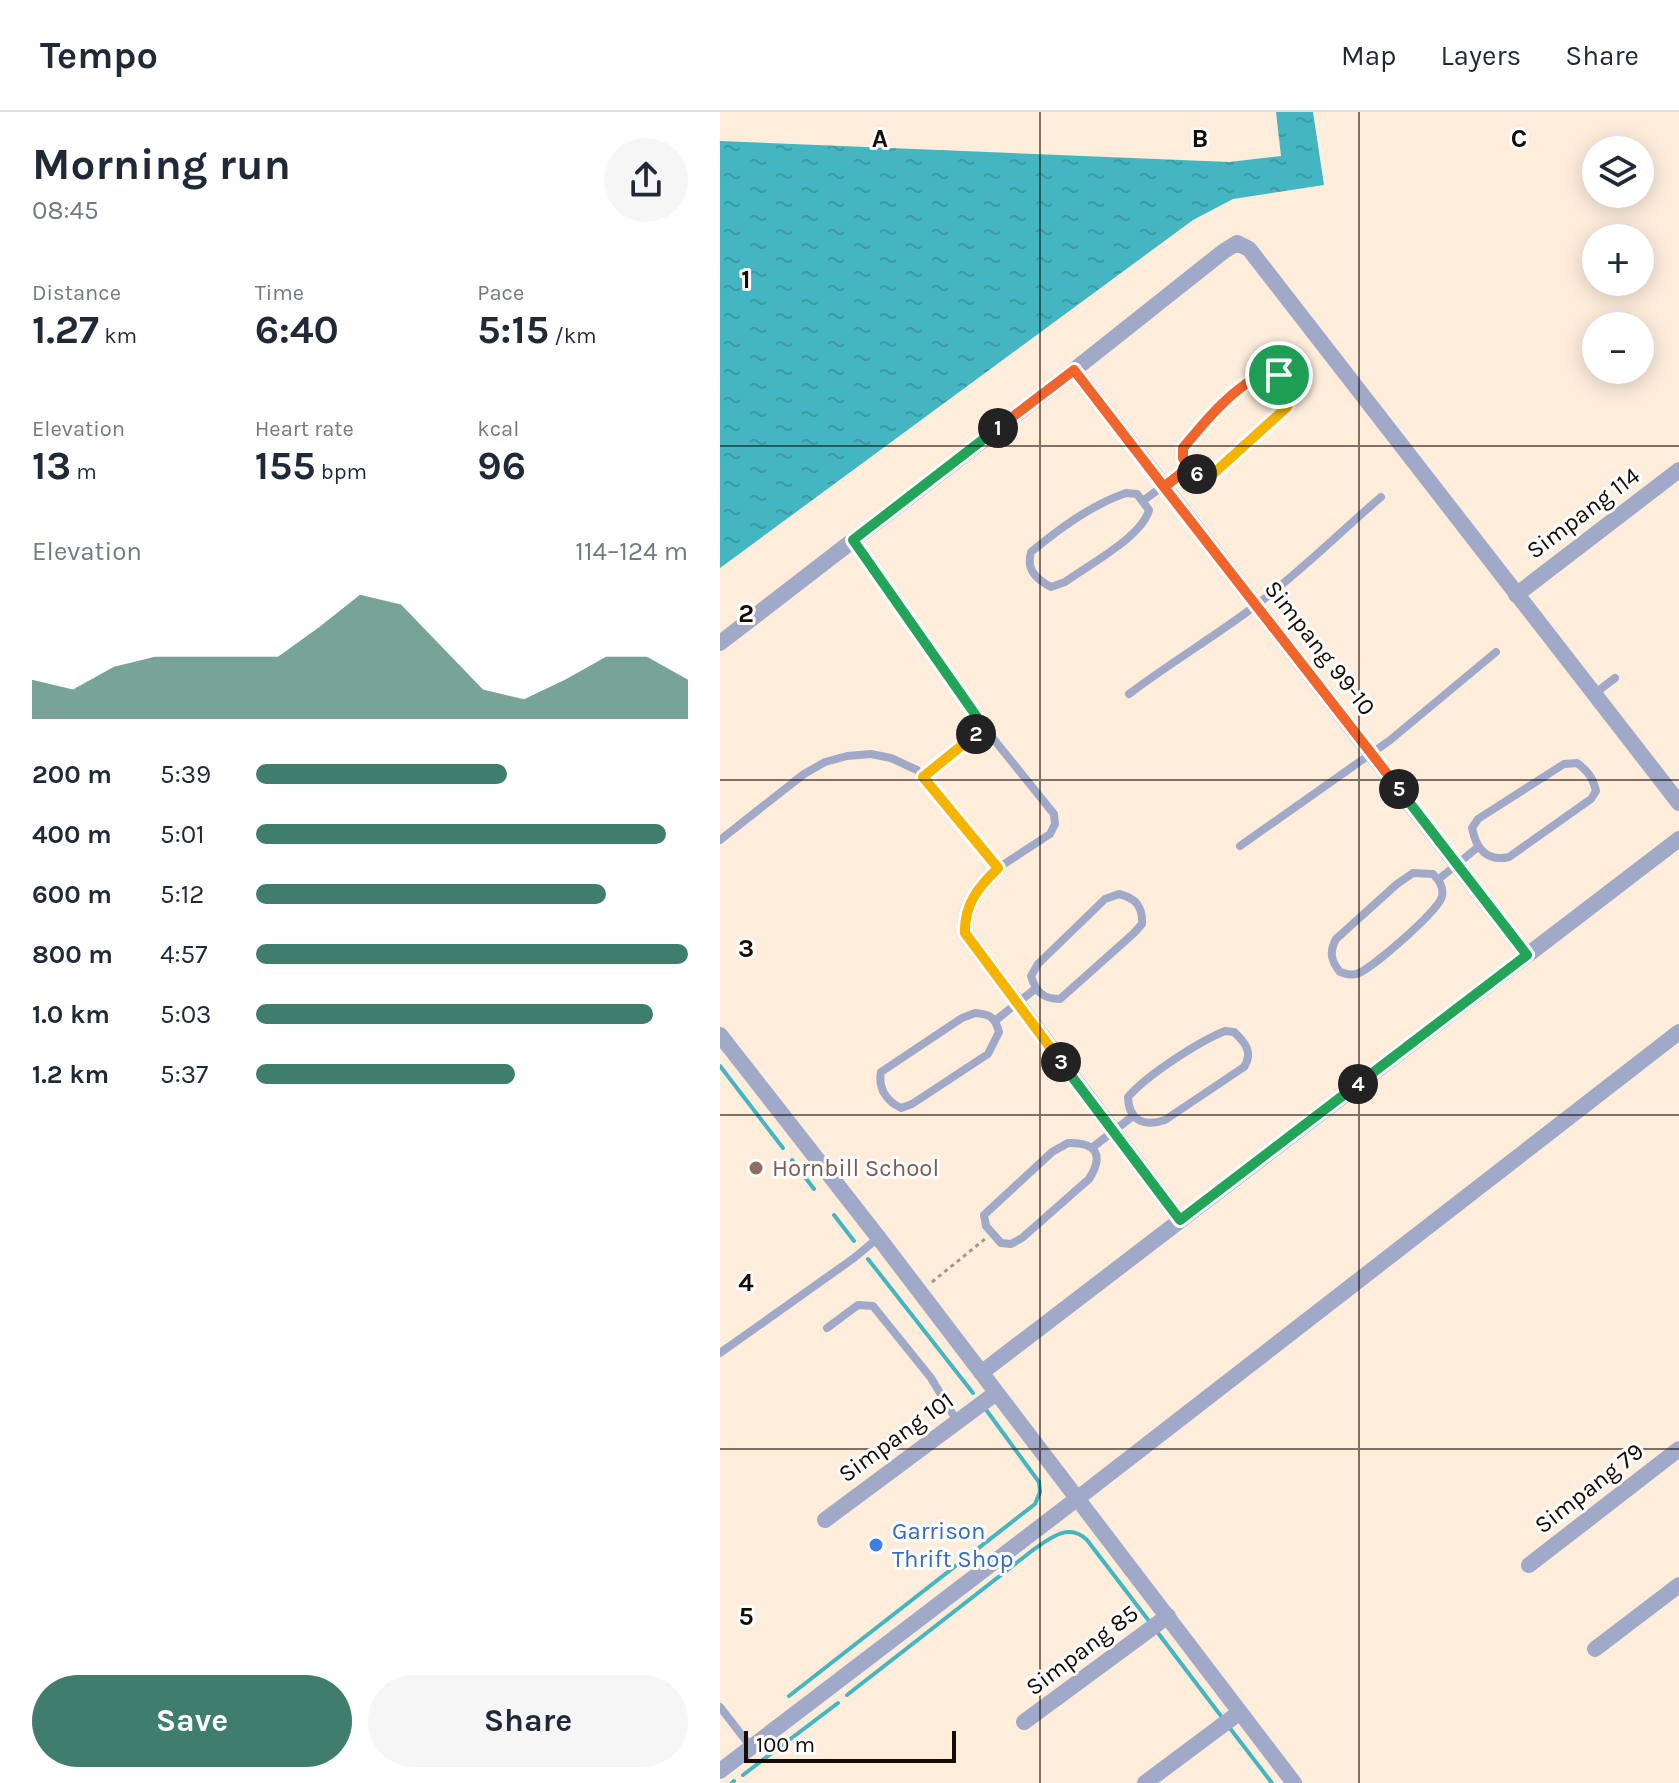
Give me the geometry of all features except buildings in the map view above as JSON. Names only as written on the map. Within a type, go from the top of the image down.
[{"type":"street","points":[[720,643],[1237,243],[1249,249],[1679,803]]},
{"type":"street","name":"Simpang 99-10","points":[[1074,370],[1527,955]]},
{"type":"street","name":"Simpang 114","points":[[1516,595],[1679,470]]},
{"type":"street","points":[[981,1373],[1679,839]]},
{"type":"street","points":[[998,868],[969,904],[964,920],[965,933],[1180,1220]]},
{"type":"street","points":[[720,1771],[1679,1032]]},
{"type":"street","points":[[721,1040],[878,1237],[1294,1783]]},
{"type":"street","name":"Simpang 101","points":[[825,1520],[996,1393]]},
{"type":"street","name":"Simpang 79","points":[[1529,1565],[1679,1449]]},
{"type":"street","points":[[1595,1649],[1679,1585]]},
{"type":"street","name":"Simpang 85","points":[[1024,1722],[1168,1616]]},
{"type":"street","points":[[1145,1783],[1240,1712]]},
{"type":"lane","points":[[1268,371],[1287,382],[1292,393],[1287,407],[1238,454],[1214,473],[1201,477],[1188,468],[1183,458],[1183,448],[1233,395],[1256,376],[1268,371]]},
{"type":"lane","points":[[1144,500],[1188,468]]},
{"type":"lane","points":[[1126,493],[1137,494],[1144,500],[1149,510],[1146,521],[1065,582],[1051,587],[1031,572],[1028,561],[1031,552],[1078,518],[1110,498],[1126,493]]},
{"type":"lane","points":[[1129,694],[1256,605],[1381,497]]},
{"type":"lane","points":[[720,840],[804,774],[825,762],[871,754],[917,770],[998,868],[1050,834],[1055,824],[1054,814],[984,727],[853,540]]},
{"type":"lane","points":[[1240,846],[1371,754],[1496,652]]},
{"type":"lane","points":[[1594,694],[1615,678]]},
{"type":"lane","points":[[923,777],[984,727]]},
{"type":"lane","points":[[1577,763],[1588,771],[1596,791],[1591,799],[1569,816],[1509,857],[1498,859],[1485,855],[1478,847],[1472,828],[1478,819],[1564,764],[1577,763]]},
{"type":"lane","points":[[1439,879],[1478,847]]},
{"type":"lane","points":[[1413,873],[1433,874],[1439,879],[1442,901],[1411,932],[1363,971],[1353,975],[1340,972],[1333,963],[1331,949],[1336,939],[1413,873]]},
{"type":"lane","points":[[1119,894],[1130,897],[1139,905],[1142,924],[1074,989],[1060,999],[1049,999],[1035,989],[1031,976],[1038,964],[1105,899],[1119,894]]},
{"type":"lane","points":[[996,1020],[1035,989]]},
{"type":"lane","points":[[975,1013],[988,1014],[996,1020],[999,1032],[988,1054],[912,1104],[901,1108],[892,1104],[883,1093],[879,1080],[881,1072],[962,1018],[975,1013]]},
{"type":"lane","points":[[1225,1031],[1234,1032],[1248,1049],[1249,1058],[1244,1067],[1165,1120],[1153,1124],[1140,1122],[1133,1116],[1128,1097],[1134,1090],[1212,1036],[1225,1031]]},
{"type":"lane","points":[[1093,1147],[1133,1116]]},
{"type":"lane","points":[[1068,1143],[1086,1143],[1093,1147],[1097,1168],[1089,1179],[1022,1238],[1011,1244],[1001,1243],[993,1235],[986,1226],[984,1215],[1041,1161],[1068,1143]]},
{"type":"lane","points":[[720,1353],[854,1258],[878,1237]]},
{"type":"lane","points":[[827,1328],[858,1305],[873,1306],[931,1378],[958,1421]]},
{"type":"lane","points":[[720,1707],[751,1747]]},
{"type":"path","points":[[920,1292],[985,1239]]},
{"type":"water","points":[[1276,112],[1313,112],[1324,185],[1233,199],[1193,220],[720,568],[720,141],[1229,162],[1281,156]]},
{"type":"waterway","points":[[720,1066],[783,1148]]},
{"type":"waterway","points":[[792,1160],[814,1189]]},
{"type":"waterway","points":[[834,1215],[854,1241]]},
{"type":"waterway","points":[[868,1259],[973,1393]]},
{"type":"waterway","points":[[789,1696],[1035,1504],[1040,1492],[1039,1482],[987,1411]]},
{"type":"waterway","points":[[847,1695],[1033,1550],[1066,1532],[1073,1532],[1087,1540],[1149,1621]]},
{"type":"waterway","points":[[1158,1633],[1221,1716]]},
{"type":"waterway","points":[[743,1775],[838,1703]]},
{"type":"waterway","points":[[1229,1727],[1272,1783]]},
{"type":"place","name":"Hornbill School","points":[[756,1168]]},
{"type":"place","name":"Garrison Thrift Shop","points":[[876,1545]]},
{"type":"route","points":[[1279,375],[1268,371],[1256,376],[1233,395],[1183,448],[1183,458],[1188,468],[1164,487],[1074,370],[853,540],[984,727],[923,777],[998,868],[969,904],[964,920],[965,933],[1180,1220],[1527,955],[1164,487],[1188,468],[1201,477],[1214,473],[1287,407],[1292,393],[1279,375]]}]
